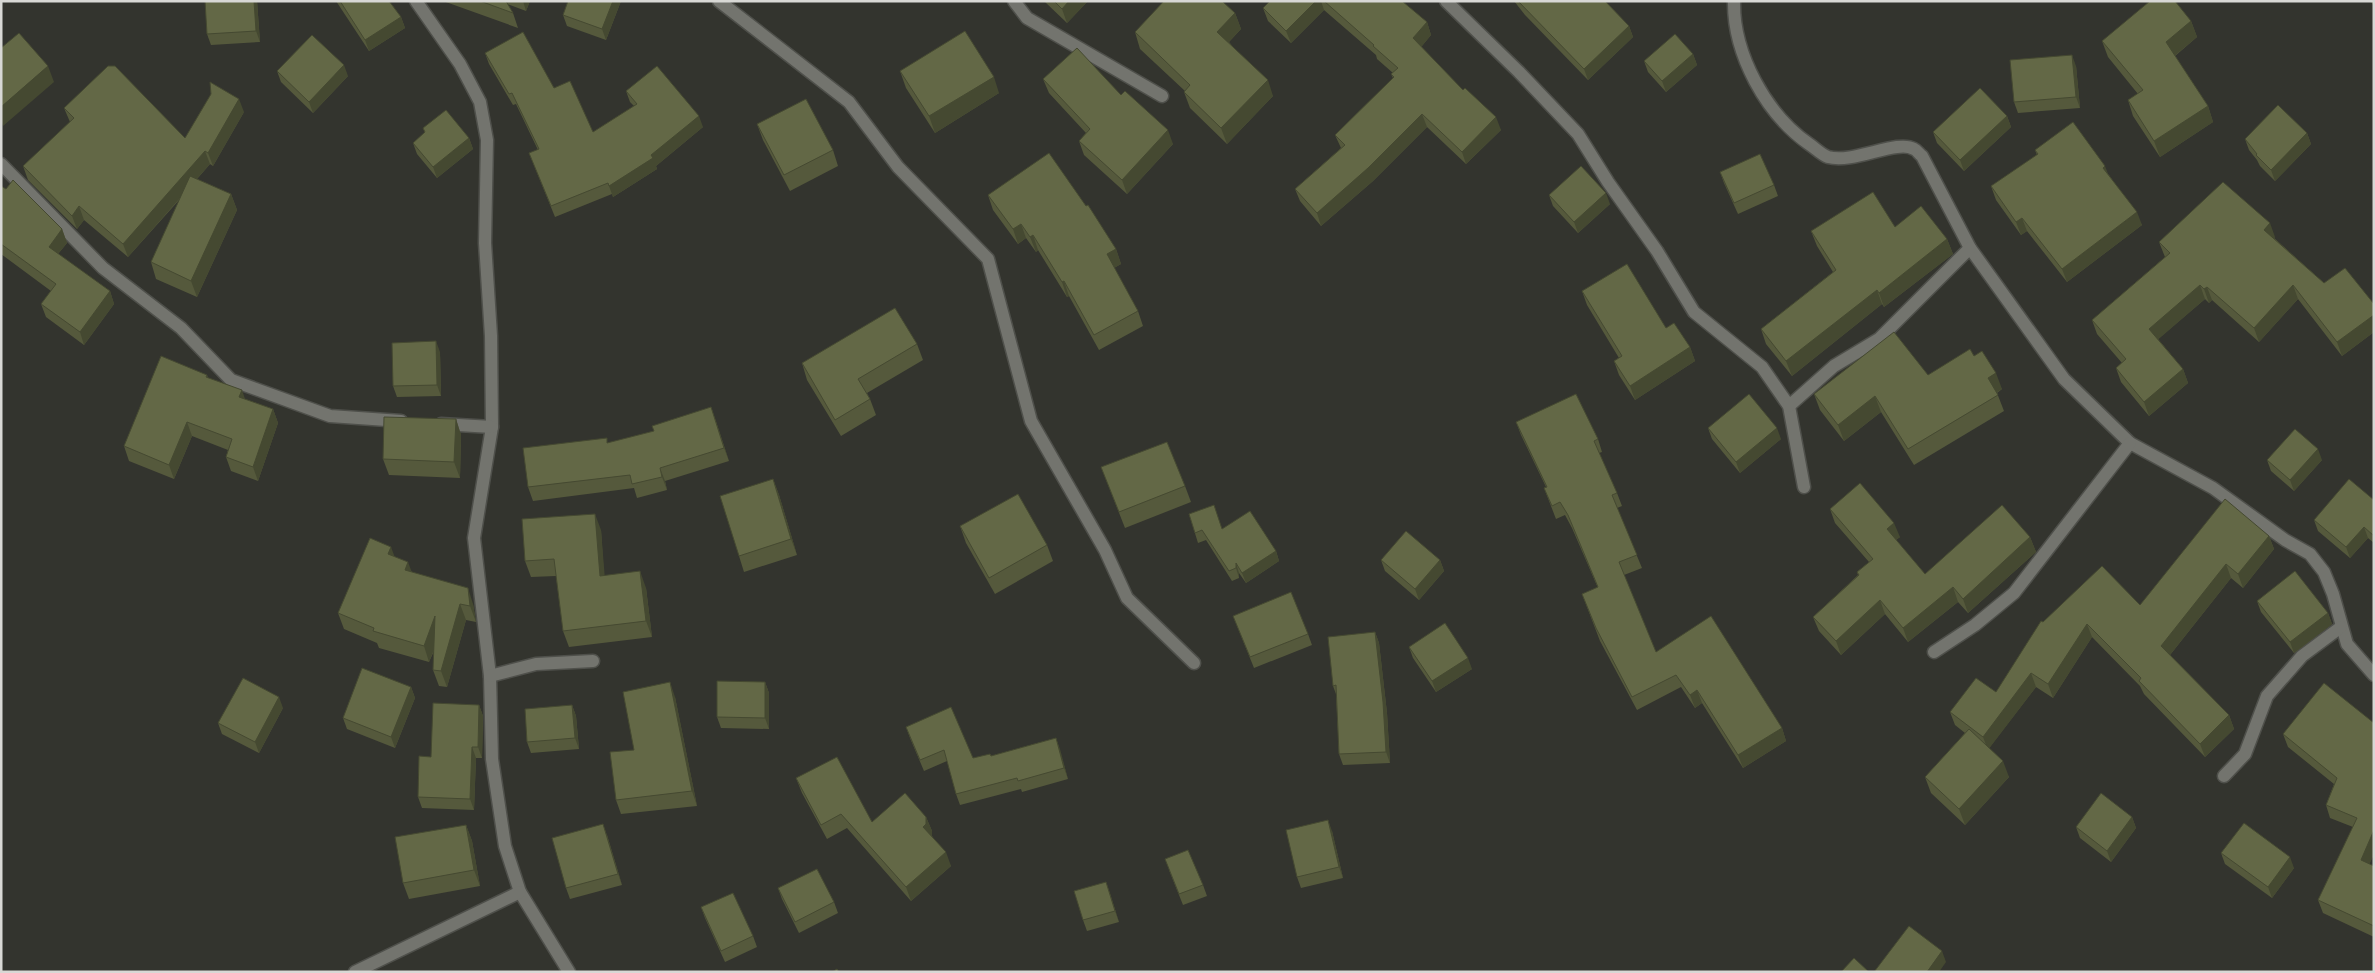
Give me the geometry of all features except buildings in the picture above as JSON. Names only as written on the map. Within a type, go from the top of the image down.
[{"type":"street","points":[[416,1],[460,64],[480,102],[487,140],[485,243],[491,336],[492,427],[474,538],[490,676],[492,759],[505,846],[520,892],[568,972]]},
{"type":"street","points":[[719,1],[849,102],[898,167],[988,259],[1031,421],[1105,550],[1127,598],[1194,663]]},
{"type":"street","points":[[1014,1],[1026,18],[1162,96]]},
{"type":"street","points":[[1446,1],[1519,72],[1578,134],[1608,182],[1657,251],[1694,312],[1762,367],[1790,406],[1804,486]]},
{"type":"street","points":[[1734,1],[1734,21],[1748,66],[1770,104],[1799,137],[1827,157],[1853,158],[1901,146],[1913,148],[1922,156],[1970,248],[2064,379],[2130,443],[2214,488],[2285,540],[2310,554],[2324,572],[2333,594],[2347,644],[2374,675]]},
{"type":"street","points":[[1,164],[27,188],[103,268],[181,328],[231,380],[330,416],[492,427]]},
{"type":"street","points":[[1790,406],[1834,366],[1879,339],[1970,248]]},
{"type":"street","points":[[1934,652],[1975,625],[2014,593],[2130,443]]},
{"type":"street","points":[[2224,776],[2245,754],[2267,696],[2302,656],[2341,627]]},
{"type":"street","points":[[490,676],[536,664],[593,661]]},
{"type":"street","points":[[355,972],[520,892]]}]
